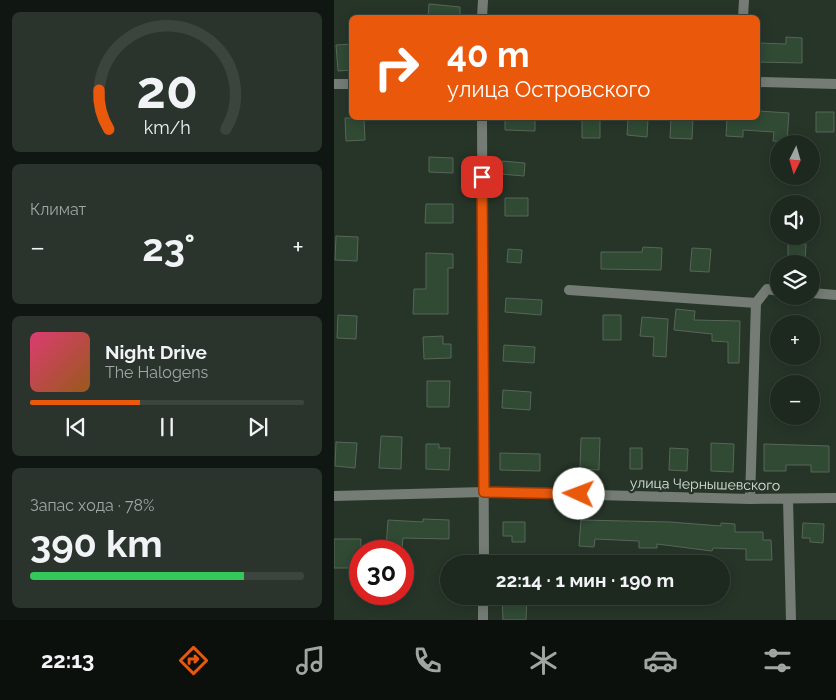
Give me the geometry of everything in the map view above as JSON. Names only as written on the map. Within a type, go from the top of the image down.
[{"type":"street","points":[[482,0],[482,15]]},
{"type":"street","points":[[743,15],[744,0]]},
{"type":"street","points":[[760,82],[836,84]]},
{"type":"street","points":[[334,84],[349,84]]},
{"type":"street","points":[[482,120],[484,555]]},
{"type":"street","points":[[750,499],[756,304],[767,289],[770,289]]},
{"type":"street","points":[[569,290],[756,304]]},
{"type":"street","points":[[820,294],[836,295]]},
{"type":"street","name":"улица Чернышевского","points":[[334,496],[484,492],[750,499],[836,498]]},
{"type":"street","points":[[788,499],[791,620]]},
{"type":"street","points":[[483,605],[483,620]]},
{"type":"building","points":[[429,4],[460,7],[460,15],[428,15]]},
{"type":"building","points":[[786,37],[802,38],[802,63],[760,62],[760,43],[786,44]]},
{"type":"building","points":[[349,44],[349,70],[338,71],[336,45]]},
{"type":"building","points":[[760,111],[789,113],[787,135],[774,135],[774,132],[743,130],[743,137],[726,136],[727,120],[760,120]]},
{"type":"building","points":[[816,112],[834,112],[834,132],[816,132]]},
{"type":"building","points":[[345,118],[349,118],[349,120],[364,120],[365,140],[346,141]]},
{"type":"building","points":[[505,120],[535,120],[535,131],[505,130]]},
{"type":"building","points":[[582,120],[600,120],[600,138],[582,138]]},
{"type":"building","points":[[628,120],[648,120],[647,137],[627,135]]},
{"type":"building","points":[[671,120],[693,120],[692,139],[670,138]]},
{"type":"building","points":[[429,157],[453,158],[453,173],[429,172]]},
{"type":"building","points":[[502,161],[525,163],[524,176],[500,174]]},
{"type":"building","points":[[505,198],[528,198],[528,216],[505,216]]},
{"type":"building","points":[[426,204],[453,204],[453,223],[425,223]]},
{"type":"building","points":[[336,236],[358,237],[357,261],[335,260]]},
{"type":"building","points":[[788,245],[806,245],[805,255],[788,255]]},
{"type":"building","points":[[643,247],[662,248],[661,270],[601,269],[601,252],[642,252]]},
{"type":"building","points":[[692,248],[711,249],[709,272],[690,271]]},
{"type":"building","points":[[508,249],[522,250],[521,263],[507,262]]},
{"type":"building","points":[[426,253],[453,254],[453,268],[448,268],[448,314],[413,314],[414,289],[426,289]]},
{"type":"building","points":[[506,298],[542,300],[541,315],[505,312]]},
{"type":"building","points":[[676,309],[695,311],[694,320],[740,321],[739,363],[728,363],[728,342],[712,341],[712,334],[674,330]]},
{"type":"building","points":[[338,315],[357,316],[356,339],[337,338]]},
{"type":"building","points":[[603,315],[621,315],[621,340],[603,340]]},
{"type":"building","points":[[642,317],[668,319],[666,357],[653,356],[654,337],[640,336]]},
{"type":"building","points":[[443,336],[443,344],[451,344],[451,358],[424,359],[423,337]]},
{"type":"building","points":[[504,345],[535,347],[534,363],[503,361]]},
{"type":"building","points":[[427,381],[450,381],[449,407],[427,407]]},
{"type":"building","points":[[503,390],[531,392],[530,410],[502,408]]},
{"type":"building","points":[[381,436],[402,437],[401,469],[379,468]]},
{"type":"building","points":[[581,438],[600,438],[599,470],[580,469]]},
{"type":"building","points":[[336,442],[357,443],[355,468],[335,466]]},
{"type":"building","points":[[711,443],[734,444],[733,472],[711,471]]},
{"type":"building","points":[[426,444],[439,444],[439,448],[450,448],[449,470],[426,469]]},
{"type":"building","points":[[764,444],[829,446],[829,472],[811,472],[811,465],[786,465],[786,471],[764,471]]},
{"type":"building","points":[[630,448],[642,448],[642,469],[630,469]]},
{"type":"building","points":[[670,448],[688,449],[687,471],[669,470]]},
{"type":"building","points":[[500,453],[540,454],[540,471],[500,470]]},
{"type":"building","points":[[423,519],[449,520],[449,539],[403,538],[403,540],[387,540],[388,520],[423,522]]},
{"type":"building","points":[[581,520],[670,522],[721,526],[721,523],[735,524],[735,532],[763,532],[763,540],[771,540],[772,560],[746,560],[746,549],[713,548],[712,551],[657,544],[657,548],[639,548],[639,541],[595,539],[594,547],[579,546]]},
{"type":"building","points":[[503,522],[525,522],[525,542],[512,542],[512,536],[503,536]]},
{"type":"building","points":[[803,523],[824,524],[823,543],[810,542],[810,538],[802,538]]},
{"type":"building","points":[[334,539],[361,539],[349,540],[349,568],[334,568]]},
{"type":"building","points":[[502,605],[527,605],[526,620],[503,620]]},
{"type":"route","points":[[482,177],[484,492],[579,494]]}]
